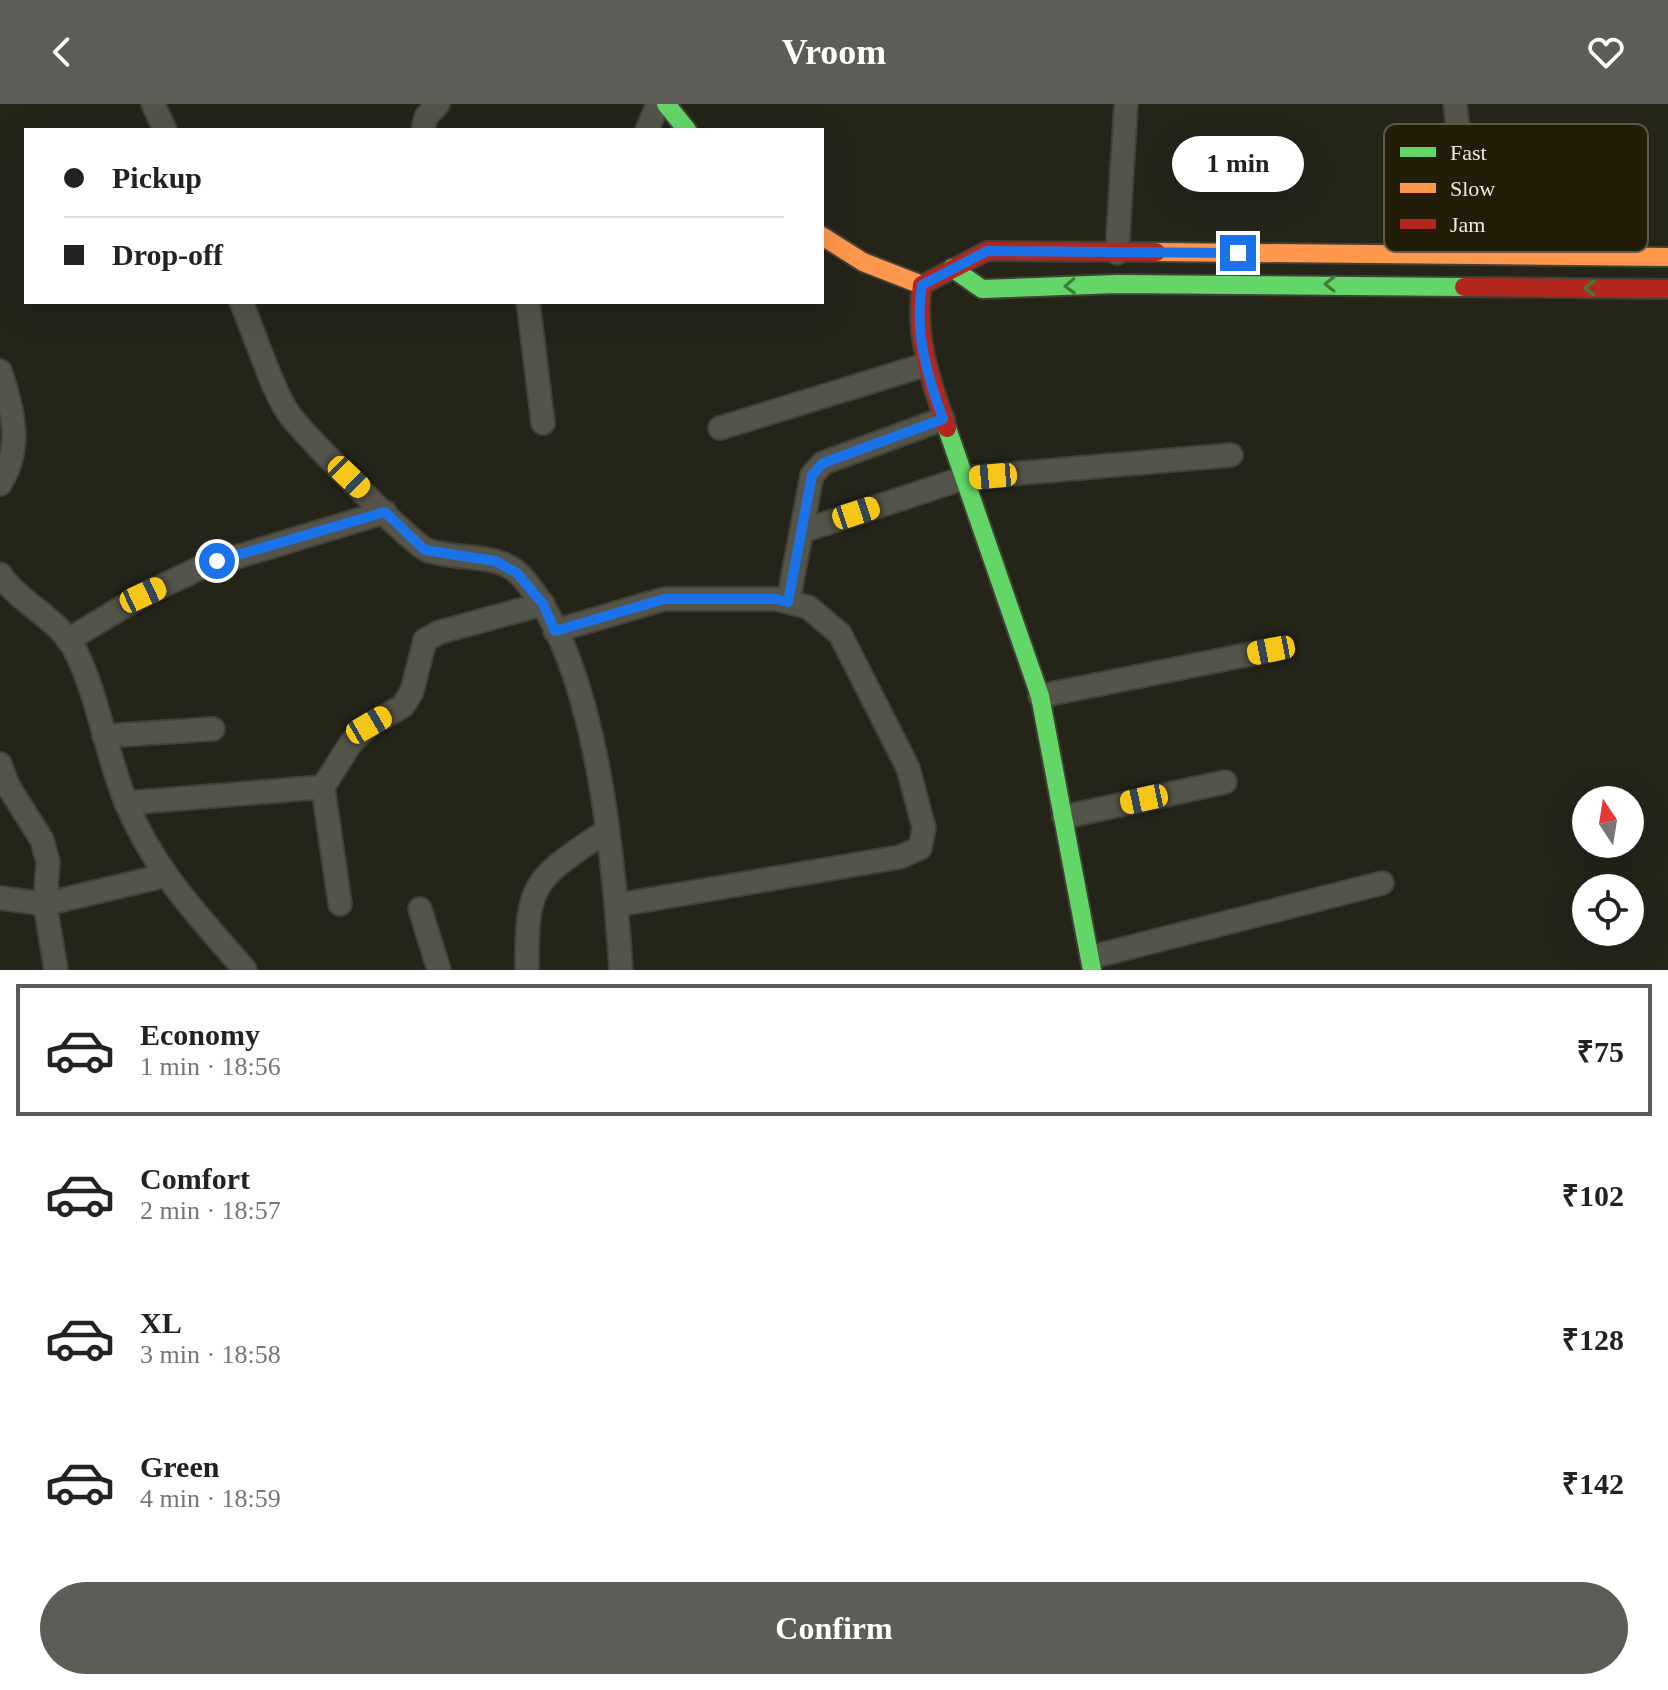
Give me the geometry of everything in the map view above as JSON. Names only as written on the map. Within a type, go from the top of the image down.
[{"type":"street","points":[[153,104],[164,128]]},
{"type":"street","points":[[423,128],[426,117],[438,104]]},
{"type":"street","points":[[648,128],[658,104]]},
{"type":"street","points":[[666,104],[685,128]]},
{"type":"street","points":[[1117,253],[1126,104]]},
{"type":"street","points":[[1455,104],[1458,124]]},
{"type":"street","points":[[824,237],[863,262],[922,285]]},
{"type":"street","points":[[922,285],[987,251],[1668,257]]},
{"type":"street","points":[[952,268],[982,289],[1165,284],[1668,289]]},
{"type":"street","points":[[922,285],[918,309],[925,365],[1040,696],[1092,964],[1382,883]]},
{"type":"street","points":[[242,304],[288,413],[385,512],[425,550],[495,561],[517,573],[543,604],[588,716],[617,905],[621,970]]},
{"type":"street","points":[[528,304],[543,423]]},
{"type":"street","points":[[720,428],[925,365]]},
{"type":"street","points":[[0,371],[16,437],[9,470],[0,484]]},
{"type":"street","points":[[788,602],[812,475],[823,463],[943,419]]},
{"type":"street","points":[[803,531],[964,478],[1231,455]]},
{"type":"street","points":[[68,640],[143,595],[200,568],[234,555],[385,512]]},
{"type":"street","points":[[0,574],[22,600],[58,628],[76,650],[126,803],[163,876],[245,970]]},
{"type":"street","points":[[555,631],[664,599],[776,599],[808,607],[840,634],[908,768],[924,828],[920,848],[900,857],[617,905]]},
{"type":"street","points":[[340,904],[323,787],[351,743],[369,725],[403,706],[412,691],[425,640],[440,632],[543,604]]},
{"type":"street","points":[[1040,696],[1271,650]]},
{"type":"street","points":[[104,736],[213,729]]},
{"type":"street","points":[[0,764],[8,786],[42,840],[48,862],[45,904],[56,970]]},
{"type":"street","points":[[1064,817],[1225,782]]},
{"type":"street","points":[[126,803],[323,787]]},
{"type":"street","points":[[527,970],[526,926],[533,893],[555,866],[606,831]]},
{"type":"street","points":[[0,898],[45,904],[163,876]]},
{"type":"street","points":[[420,909],[439,970]]},
{"type":"traffic: fast","points":[[666,104],[685,128]]},
{"type":"traffic: fast","points":[[952,268],[982,289],[1117,284],[1464,287]]},
{"type":"traffic: fast","points":[[947,428],[1040,696],[1092,970]]},
{"type":"traffic: slow","points":[[824,237],[863,262],[922,285]]},
{"type":"traffic: slow","points":[[1156,252],[1668,257]]},
{"type":"traffic: jam","points":[[947,428],[922,340],[922,285],[987,251],[1156,252]]},
{"type":"traffic: jam","points":[[1464,287],[1668,289]]},
{"type":"route","points":[[217,561],[385,512],[425,550],[495,561],[517,573],[543,604],[555,631],[664,599],[776,599],[788,602],[812,475],[823,463],[943,419],[925,365],[918,309],[922,285],[987,251],[1238,253]]}]
